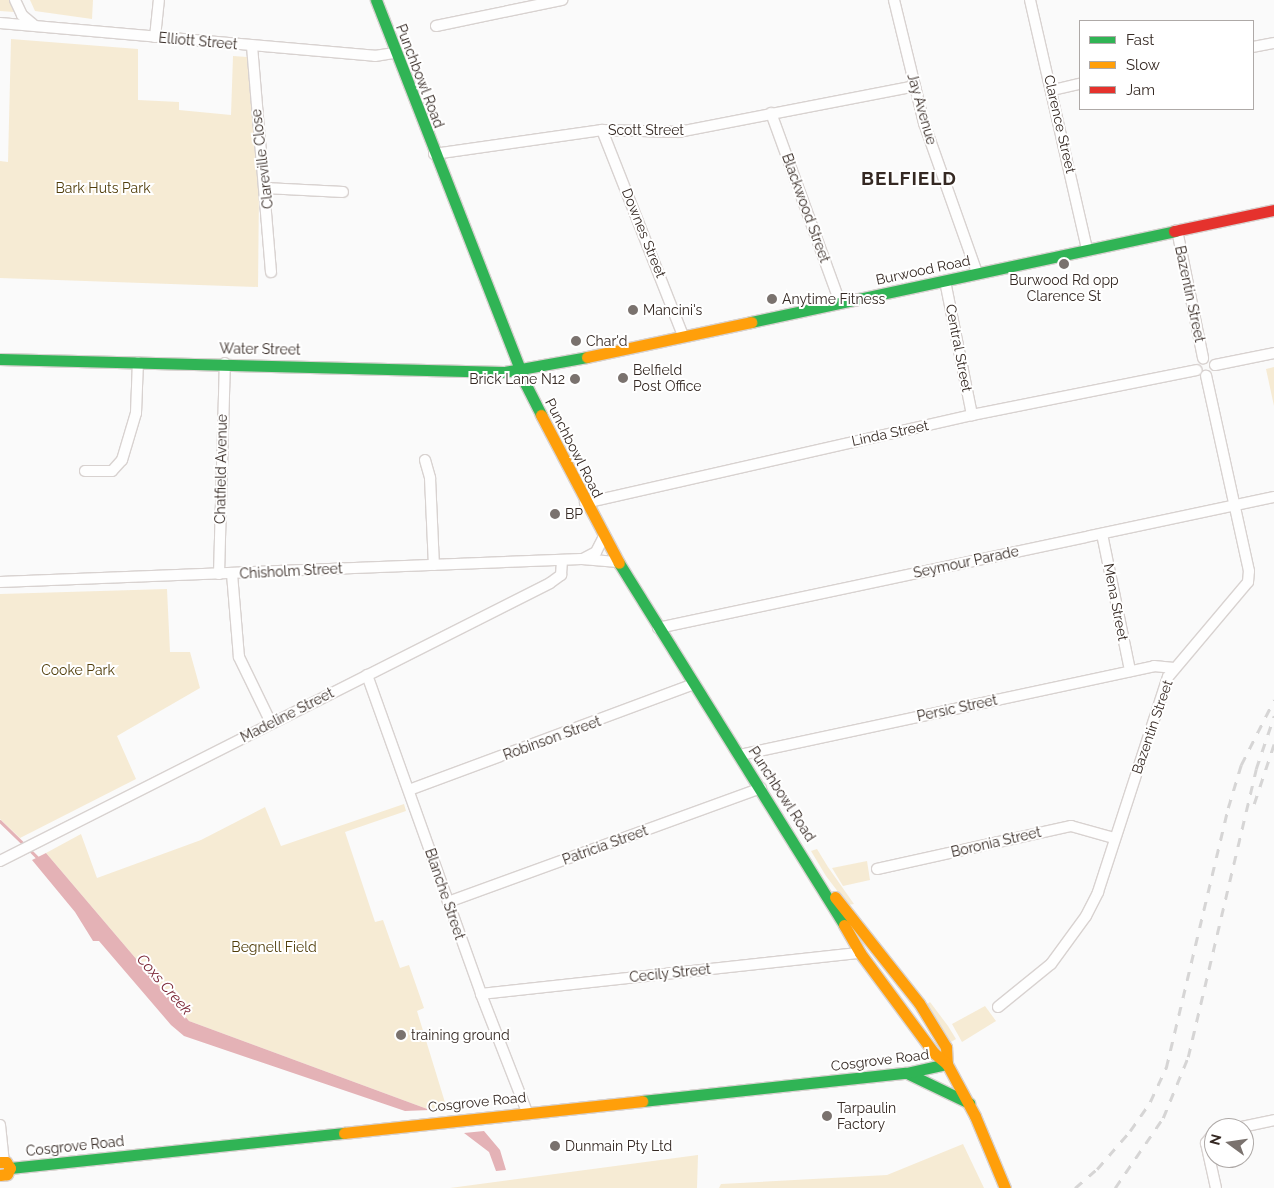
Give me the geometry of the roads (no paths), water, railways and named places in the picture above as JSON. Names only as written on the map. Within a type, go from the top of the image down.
[{"type":"main road","name":"Punchbowl Road","points":[[376,0],[434,154],[520,370],[603,538],[658,628],[816,875],[860,953],[934,1053],[947,1064],[969,1103],[1005,1188]]},
{"type":"main road","name":"Burwood Road","points":[[520,370],[1274,210]]},
{"type":"main road","name":"Water Street","points":[[0,358],[520,370]]},
{"type":"main road","name":"Punchbowl Road","points":[[816,875],[919,1003],[946,1047],[947,1064]]},
{"type":"main road","name":"Cosgrove Road","points":[[5,1164],[906,1073],[947,1064]]},
{"type":"main road","points":[[906,1073],[940,1086],[969,1103]]},
{"type":"main road","points":[[0,1175],[8,1174],[5,1164]]},
{"type":"street","points":[[15,0],[22,15],[34,25]]},
{"type":"street","points":[[155,37],[158,0]]},
{"type":"street","points":[[436,26],[562,0]]},
{"type":"street","name":"Jay Avenue","points":[[894,0],[924,123],[977,273]]},
{"type":"street","name":"Clarence Street","points":[[1030,0],[1053,90],[1088,249]]},
{"type":"street","name":"Elliott Street","points":[[0,23],[375,56],[395,53]]},
{"type":"street","points":[[1254,47],[1274,43]]},
{"type":"street","name":"Clareville Close","points":[[252,46],[254,91],[272,272]]},
{"type":"street","points":[[1053,90],[1079,84]]},
{"type":"street","name":"Scott Street","points":[[434,154],[602,130],[679,132],[915,86]]},
{"type":"street","name":"Blackwood Street","points":[[770,113],[840,303]]},
{"type":"street","name":"Downes Street","points":[[602,130],[683,336]]},
{"type":"street","points":[[265,188],[342,192]]},
{"type":"street","name":"Bazentin Street","points":[[1177,230],[1203,358]]},
{"type":"street","name":"Central Street","points":[[945,281],[972,415]]},
{"type":"street","points":[[1215,365],[1274,353]]},
{"type":"street","points":[[1203,358],[1212,360],[1215,365],[1213,373],[1206,376],[1197,370],[1197,364],[1203,358]]},
{"type":"street","points":[[85,471],[112,471],[122,460],[136,413],[138,362]]},
{"type":"street","name":"Chatfield Avenue","points":[[219,574],[225,364]]},
{"type":"street","name":"Linda Street","points":[[585,503],[972,415],[1197,370]]},
{"type":"street","name":"Bazentin Street","points":[[998,1007],[1050,964],[1077,929],[1098,892],[1164,686],[1174,668],[1248,582],[1249,571],[1236,505],[1206,376]]},
{"type":"street","points":[[425,460],[430,478],[434,565]]},
{"type":"street","name":"Seymour Parade","points":[[658,628],[1274,497]]},
{"type":"street","name":"Mena Street","points":[[1102,534],[1130,671]]},
{"type":"street","points":[[582,559],[596,552],[603,538]]},
{"type":"street","name":"Chisholm Street","points":[[0,582],[582,559],[618,562]]},
{"type":"street","name":"Madeline Street","points":[[0,862],[550,583],[561,575],[562,561]]},
{"type":"street","points":[[232,574],[239,657],[271,723]]},
{"type":"street","name":"Persic Street","points":[[740,755],[1154,666],[1174,668]]},
{"type":"street","name":"Blanche Street","points":[[367,676],[516,1089],[528,1112]]},
{"type":"street","name":"Robinson Street","points":[[409,790],[694,684]]},
{"type":"street","name":"Patricia Street","points":[[448,902],[762,788]]},
{"type":"street","name":"Boronia Street","points":[[877,869],[1071,826],[1114,838]]},
{"type":"street","name":"Cecily Street","points":[[481,994],[860,953]]},
{"type":"street","points":[[1254,1124],[1274,1120]]},
{"type":"street","points":[[0,1125],[5,1164]]},
{"type":"street","points":[[1212,1168],[1216,1188]]},
{"type":"waterway","name":"Coxs Creek","points":[[0,821],[25,845]]},
{"type":"waterway","name":"Coxs Creek","points":[[29,849],[39,859]]},
{"type":"railway","points":[[1075,1188],[1097,1169],[1130,1131],[1150,1102],[1166,1068],[1228,808],[1241,765],[1274,700]]},
{"type":"railway","points":[[1115,1188],[1163,1118],[1188,1057],[1256,769],[1274,716]]},
{"type":"railway","points":[[1254,804],[1274,744]]},
{"type":"place","name":"Burwood Rd opp Clarence St","points":[[1064,264]]},
{"type":"place","name":"Anytime Fitness","points":[[772,299]]},
{"type":"place","name":"Mancini's","points":[[633,310]]},
{"type":"place","name":"Char'd","points":[[576,341]]},
{"type":"place","name":"Belfield Post Office","points":[[623,378]]},
{"type":"place","name":"Brick Lane N12","points":[[575,379]]},
{"type":"place","name":"BP","points":[[555,514]]},
{"type":"place","name":"training ground","points":[[401,1035]]},
{"type":"place","name":"Tarpaulin Factory","points":[[827,1116]]},
{"type":"place","name":"Dunmain Pty Ltd","points":[[555,1146]]},
{"type":"district","name":"BELFIELD","points":[[909,179]]},
{"type":"park label","name":"Bark Huts Park","points":[[103,188]]},
{"type":"park label","name":"Cooke Park","points":[[78,670]]},
{"type":"park label","name":"Begnell Field","points":[[274,947]]}]
